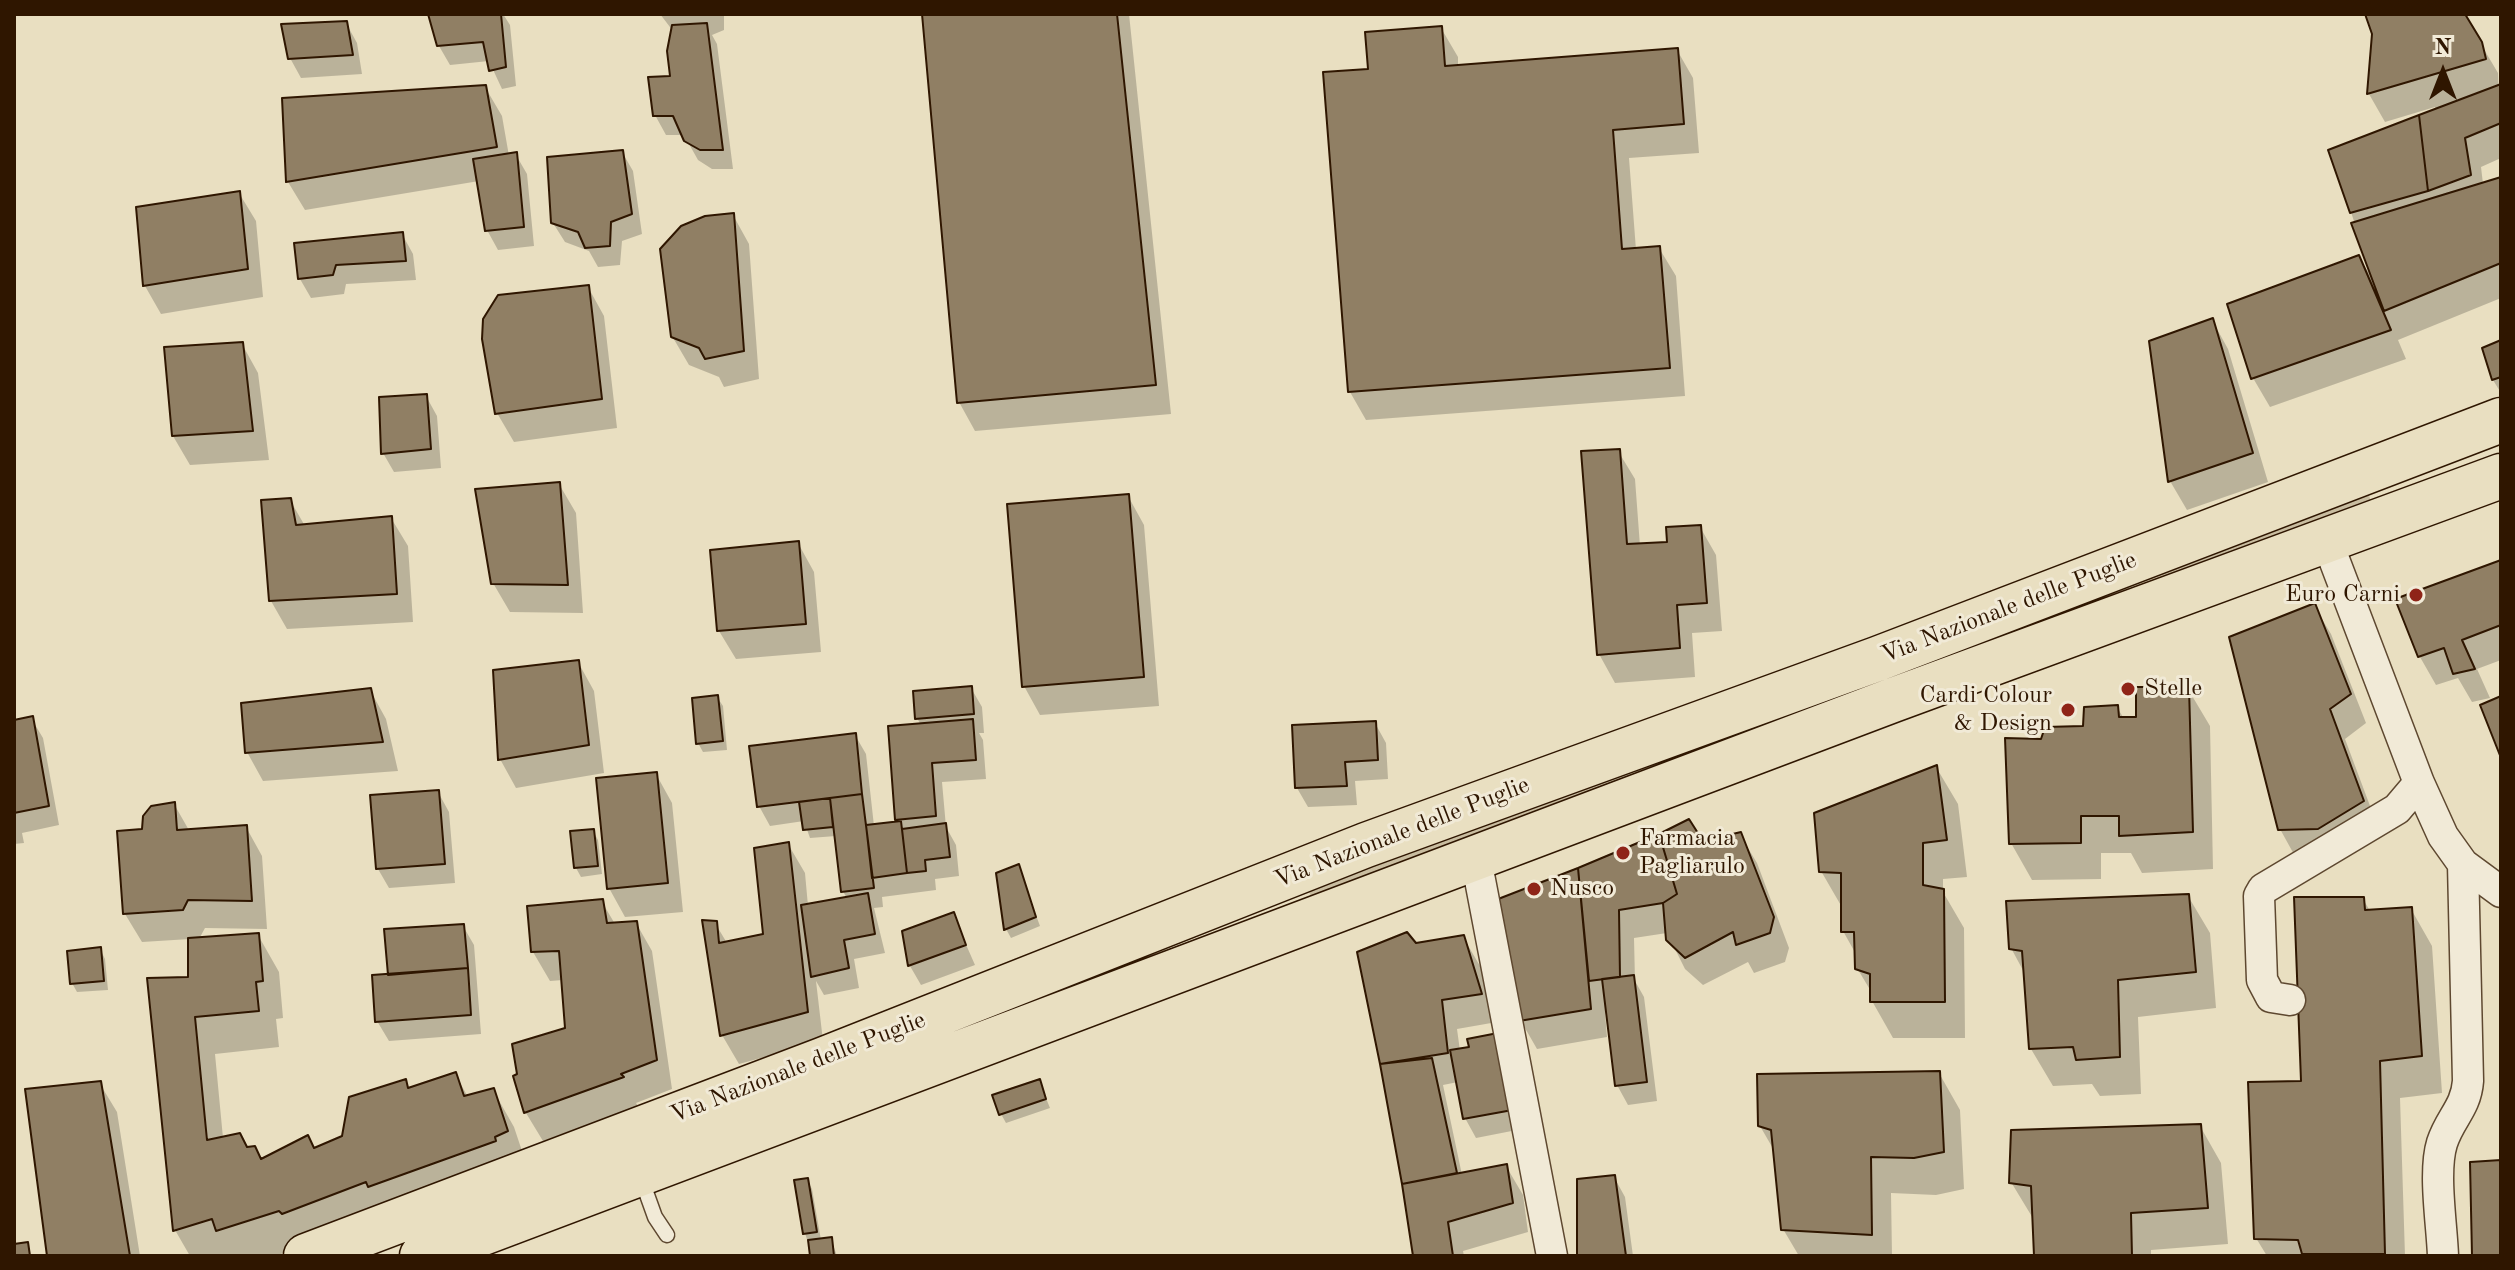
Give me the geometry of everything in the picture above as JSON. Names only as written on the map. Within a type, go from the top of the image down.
[{"type":"main road","name":"Via Nazionale delle Puglie","points":[[306,1256],[822,1060],[1366,845],[1877,659],[2501,420]]},
{"type":"main road","name":"Via Nazionale delle Puglie","points":[[422,1256],[466,1248],[640,1174],[2501,476]]},
{"type":"street","points":[[2327,541],[2419,783],[2443,836],[2463,864],[2501,892]]},
{"type":"street","points":[[2290,1000],[2271,997],[2265,989],[2259,896],[2263,889],[2397,809],[2419,783]]},
{"type":"street","points":[[1476,859],[1552,1256]]},
{"type":"street","points":[[2443,1256],[2442,1144],[2467,1100],[2468,1081],[2463,864]]},
{"type":"lane","points":[[640,1174],[655,1217],[667,1235]]},
{"type":"shaded area","points":[[2366,486],[2372,505],[1899,682],[1891,663]]},
{"type":"shaded area","points":[[1867,671],[1874,689],[1313,903],[1308,888]]},
{"type":"building","points":[[428,14],[501,14],[506,67],[489,71],[483,42],[437,46]]},
{"type":"building","points":[[922,14],[1117,14],[1156,385],[957,403]]},
{"type":"building","points":[[2365,14],[2465,14],[2482,42],[2486,59],[2367,94],[2372,34]]},
{"type":"building","points":[[347,21],[353,55],[288,59],[281,24]]},
{"type":"building","points":[[707,23],[723,150],[700,150],[684,141],[673,116],[653,116],[648,77],[670,76],[667,51],[672,25]]},
{"type":"building","points":[[1442,26],[1445,66],[1678,48],[1684,124],[1613,130],[1622,249],[1660,246],[1670,368],[1348,392],[1323,72],[1368,69],[1365,32]]},
{"type":"building","points":[[2501,84],[2501,123],[2465,138],[2471,175],[2428,191],[2419,115]]},
{"type":"building","points":[[486,85],[497,147],[286,182],[282,98]]},
{"type":"building","points":[[2419,115],[2428,191],[2350,213],[2328,150]]},
{"type":"building","points":[[623,150],[632,214],[611,222],[610,246],[585,248],[578,232],[551,223],[547,157]]},
{"type":"building","points":[[517,152],[524,227],[485,231],[473,159]]},
{"type":"building","points":[[2501,177],[2501,263],[2384,311],[2351,223]]},
{"type":"building","points":[[240,191],[248,269],[143,286],[136,207]]},
{"type":"building","points":[[734,213],[744,351],[705,359],[699,348],[671,337],[660,249],[681,226],[705,216]]},
{"type":"building","points":[[403,232],[406,261],[336,265],[333,275],[298,279],[294,243]]},
{"type":"building","points":[[2359,255],[2391,330],[2251,379],[2227,304]]},
{"type":"building","points":[[589,285],[602,399],[495,414],[482,339],[483,319],[498,295]]},
{"type":"building","points":[[2213,318],[2253,453],[2168,482],[2149,341]]},
{"type":"building","points":[[2501,340],[2501,377],[2492,380],[2482,348]]},
{"type":"building","points":[[243,342],[253,431],[172,436],[164,347]]},
{"type":"building","points":[[427,394],[431,449],[381,454],[379,397]]},
{"type":"building","points":[[1620,449],[1627,544],[1667,542],[1666,527],[1701,525],[1707,603],[1677,605],[1680,648],[1597,655],[1581,451]]},
{"type":"building","points":[[560,482],[568,585],[491,584],[475,489]]},
{"type":"building","points":[[1129,494],[1144,677],[1022,687],[1007,504]]},
{"type":"building","points":[[291,498],[296,525],[392,516],[397,594],[269,601],[261,500]]},
{"type":"building","points":[[799,541],[806,624],[717,631],[710,550]]},
{"type":"building","points":[[2501,560],[2501,625],[2462,640],[2475,669],[2453,674],[2444,648],[2418,657],[2395,599]]},
{"type":"building","points":[[2315,603],[2351,694],[2330,709],[2364,801],[2318,829],[2278,830],[2229,637]]},
{"type":"building","points":[[579,660],[589,745],[498,760],[493,670]]},
{"type":"building","points":[[972,686],[974,714],[915,719],[913,691]]},
{"type":"building","points":[[2136,687],[2189,687],[2193,832],[2119,836],[2119,816],[2081,816],[2081,843],[2009,844],[2005,738],[2041,739],[2045,727],[2083,726],[2084,707],[2118,705],[2119,717],[2136,717]]},
{"type":"building","points":[[371,688],[383,742],[245,753],[241,703]]},
{"type":"building","points":[[718,695],[723,741],[696,744],[692,698]]},
{"type":"building","points":[[2501,696],[2501,758],[2480,705]]},
{"type":"building","points":[[33,716],[49,806],[14,813],[14,720]]},
{"type":"building","points":[[973,719],[976,760],[932,763],[936,816],[895,820],[888,726]]},
{"type":"building","points":[[1376,721],[1378,760],[1345,762],[1347,786],[1295,788],[1292,725]]},
{"type":"building","points":[[856,733],[862,794],[757,807],[749,746]]},
{"type":"building","points":[[1937,765],[1947,840],[1923,843],[1923,885],[1944,889],[1945,1002],[1870,1002],[1870,974],[1855,969],[1854,932],[1841,932],[1841,873],[1819,872],[1814,813]]},
{"type":"building","points":[[657,772],[668,883],[607,889],[596,778]]},
{"type":"building","points":[[439,790],[445,864],[376,869],[370,795]]},
{"type":"building","points":[[862,794],[874,888],[841,892],[830,798]]},
{"type":"building","points":[[830,798],[833,827],[803,830],[799,802]]},
{"type":"building","points":[[175,802],[177,830],[247,825],[252,901],[188,900],[183,910],[123,914],[117,831],[142,829],[143,816],[151,806]]},
{"type":"building","points":[[1689,819],[1703,841],[1741,832],[1774,917],[1770,933],[1736,945],[1733,932],[1685,958],[1666,940],[1663,903],[1677,894],[1659,834]]},
{"type":"building","points":[[901,821],[907,873],[872,878],[866,825]]},
{"type":"building","points":[[946,823],[950,857],[925,860],[926,871],[907,873],[902,829]]},
{"type":"building","points":[[594,829],[598,866],[574,868],[570,831]]},
{"type":"building","points":[[1659,834],[1677,894],[1663,903],[1619,910],[1620,977],[1589,981],[1578,868]]},
{"type":"building","points":[[789,842],[808,1012],[720,1036],[702,920],[717,921],[719,943],[763,934],[754,848]]},
{"type":"building","points":[[1019,864],[1036,917],[1004,930],[996,873]]},
{"type":"building","points":[[1578,868],[1591,1009],[1519,1021],[1493,901]]},
{"type":"building","points":[[868,893],[875,934],[844,940],[849,968],[811,977],[801,905]]},
{"type":"building","points":[[2189,894],[2196,972],[2118,980],[2120,1057],[2076,1060],[2073,1047],[2029,1049],[2022,951],[2009,949],[2006,901]]},
{"type":"building","points":[[2294,897],[2364,897],[2365,910],[2412,907],[2422,1056],[2380,1061],[2385,1254],[2302,1254],[2298,1240],[2254,1239],[2248,1082],[2301,1081]]},
{"type":"building","points":[[603,899],[607,923],[637,921],[657,1060],[621,1074],[624,1077],[524,1113],[513,1076],[517,1074],[512,1044],[565,1028],[559,951],[531,952],[527,906]]},
{"type":"building","points":[[954,912],[966,945],[908,966],[902,931]]},
{"type":"building","points":[[464,924],[468,968],[388,975],[384,929]]},
{"type":"building","points":[[1407,932],[1416,943],[1464,935],[1482,994],[1442,1000],[1448,1053],[1380,1064],[1357,952]]},
{"type":"building","points":[[259,933],[263,981],[256,982],[259,1011],[195,1017],[207,1140],[240,1133],[247,1147],[255,1146],[261,1159],[308,1135],[314,1148],[342,1136],[349,1097],[406,1079],[408,1088],[456,1072],[464,1096],[494,1088],[508,1131],[495,1137],[496,1141],[368,1187],[366,1182],[282,1214],[279,1211],[216,1231],[212,1219],[173,1231],[147,978],[188,977],[188,938]]},
{"type":"building","points":[[101,947],[104,981],[70,984],[67,951]]},
{"type":"building","points":[[468,968],[471,1015],[375,1022],[372,975]]},
{"type":"building","points":[[1634,975],[1647,1082],[1615,1086],[1602,979]]},
{"type":"building","points":[[1503,1032],[1518,1109],[1463,1119],[1450,1050],[1469,1047],[1467,1039]]},
{"type":"building","points":[[1432,1058],[1457,1173],[1402,1184],[1380,1064]]},
{"type":"building","points":[[1940,1071],[1944,1152],[1914,1158],[1871,1157],[1872,1235],[1781,1230],[1771,1130],[1758,1126],[1757,1074]]},
{"type":"building","points":[[1040,1079],[1046,1099],[999,1115],[992,1095]]},
{"type":"building","points":[[101,1081],[130,1256],[47,1256],[25,1089]]},
{"type":"building","points":[[2201,1124],[2208,1208],[2131,1213],[2132,1256],[2034,1256],[2031,1186],[2009,1183],[2011,1130]]},
{"type":"building","points":[[2501,1160],[2501,1256],[2472,1256],[2470,1162]]},
{"type":"building","points":[[1507,1164],[1513,1203],[1448,1222],[1453,1256],[1413,1256],[1402,1184]]},
{"type":"building","points":[[1615,1175],[1626,1256],[1577,1256],[1577,1179]]},
{"type":"building","points":[[808,1178],[817,1232],[803,1234],[794,1180]]},
{"type":"building","points":[[832,1237],[834,1256],[810,1256],[808,1240]]},
{"type":"building","points":[[28,1242],[30,1256],[14,1256],[14,1244]]},
{"type":"place","name":"Euro Carni","points":[[2416,595]]},
{"type":"place","name":"Stelle","points":[[2128,689]]},
{"type":"place","name":"Cardi Colour & Design","points":[[2068,710]]},
{"type":"place","name":"Farmacia Pagliarulo","points":[[1623,853]]},
{"type":"place","name":"Nusco","points":[[1534,889]]}]
